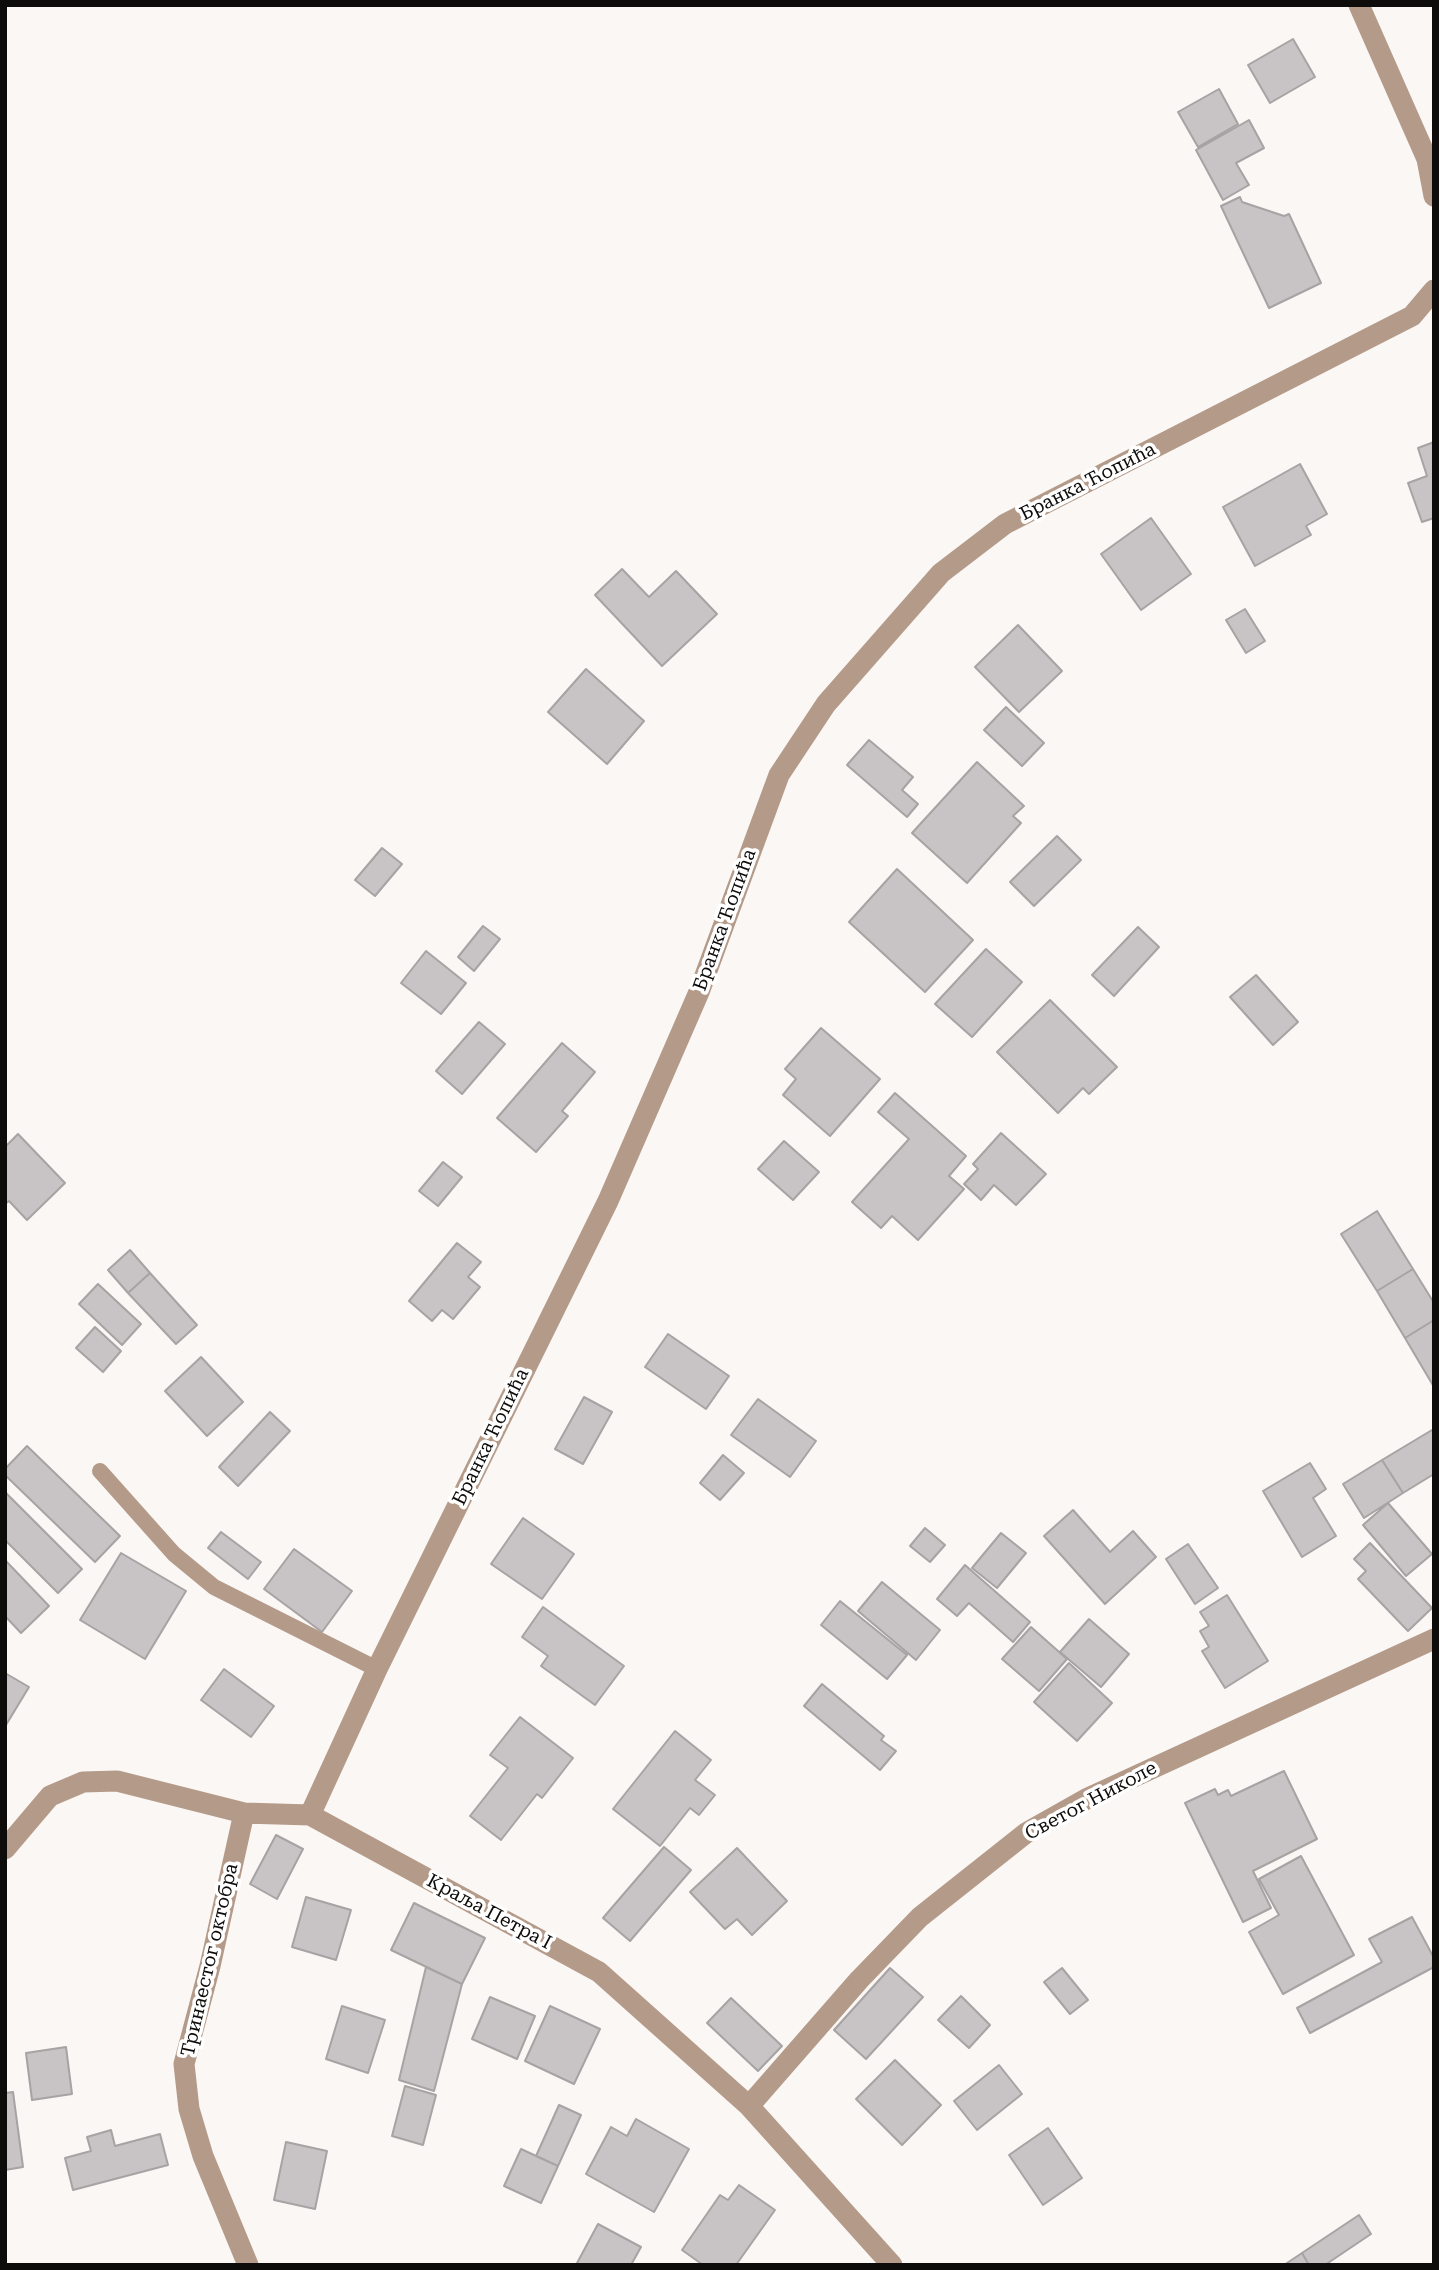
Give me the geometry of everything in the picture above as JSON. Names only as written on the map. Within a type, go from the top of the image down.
[{"type":"street","points":[[1359,5],[1427,159],[1434,196]]},
{"type":"street","name":"Бранка Ћопића","points":[[310,1815],[377,1669],[608,1200],[699,992],[779,775],[826,704],[941,573],[1005,524],[1412,316],[1434,289]]},
{"type":"street","name":"Светог Николе","points":[[749,2106],[859,1980],[920,1917],[1026,1833],[1088,1798],[1434,1639]]},
{"type":"street","name":"Краља Петра I","points":[[5,1849],[50,1796],[83,1782],[117,1781],[244,1813],[310,1815],[599,1972],[749,2106],[892,2265]]},
{"type":"street","name":"Тринаестог октобра","points":[[244,1813],[210,1966],[184,2064],[189,2109],[202,2156],[248,2265]]},
{"type":"lane","points":[[100,1471],[174,1554],[214,1587],[377,1669]]},
{"type":"building","points":[[1293,39],[1315,77],[1270,103],[1248,65]]},
{"type":"building","points":[[1219,89],[1238,124],[1198,147],[1178,112]]},
{"type":"building","points":[[1249,120],[1264,148],[1236,163],[1249,185],[1223,200],[1196,150]]},
{"type":"building","points":[[1240,197],[1242,202],[1284,216],[1289,214],[1321,283],[1269,308],[1221,206]]},
{"type":"building","points":[[1434,442],[1434,518],[1422,522],[1408,483],[1427,476],[1418,448]]},
{"type":"building","points":[[1300,464],[1327,514],[1306,526],[1311,535],[1255,566],[1223,507]]},
{"type":"building","points":[[1151,518],[1191,574],[1141,610],[1101,554]]},
{"type":"building","points":[[622,569],[649,597],[676,571],[717,614],[662,666],[595,595]]},
{"type":"building","points":[[1245,609],[1265,641],[1246,653],[1226,620]]},
{"type":"building","points":[[1018,625],[1062,671],[1019,712],[975,667]]},
{"type":"building","points":[[586,669],[644,721],[607,764],[548,712]]},
{"type":"building","points":[[1006,707],[1044,743],[1022,766],[984,730]]},
{"type":"building","points":[[869,740],[913,777],[902,790],[918,804],[907,817],[847,765]]},
{"type":"building","points":[[977,762],[1024,806],[1013,816],[1021,823],[967,883],[912,833]]},
{"type":"building","points":[[1057,836],[1081,860],[1034,906],[1010,882]]},
{"type":"building","points":[[382,848],[402,864],[375,896],[355,880]]},
{"type":"building","points":[[897,869],[973,940],[925,992],[849,922]]},
{"type":"building","points":[[483,926],[500,939],[474,971],[458,957]]},
{"type":"building","points":[[1138,927],[1159,947],[1114,996],[1092,975]]},
{"type":"building","points":[[986,949],[1022,982],[972,1037],[935,1004]]},
{"type":"building","points":[[426,951],[466,983],[441,1014],[401,983]]},
{"type":"building","points":[[1256,975],[1298,1022],[1273,1045],[1230,997]]},
{"type":"building","points":[[1050,1000],[1117,1067],[1089,1094],[1083,1088],[1058,1113],[997,1052]]},
{"type":"building","points":[[479,1022],[505,1044],[462,1094],[436,1071]]},
{"type":"building","points":[[821,1028],[880,1079],[830,1136],[783,1095],[796,1079],[785,1069]]},
{"type":"building","points":[[562,1043],[595,1072],[562,1111],[568,1116],[536,1152],[497,1118]]},
{"type":"building","points":[[895,1093],[966,1156],[949,1176],[964,1189],[918,1240],[892,1216],[881,1228],[852,1202],[909,1139],[878,1112]]},
{"type":"building","points":[[1001,1133],[1046,1174],[1016,1205],[994,1185],[981,1200],[964,1184],[978,1169],[973,1164]]},
{"type":"building","points":[[18,1134],[65,1183],[27,1220],[9,1201],[5,1204],[5,1147]]},
{"type":"building","points":[[784,1141],[819,1172],[793,1200],[758,1169]]},
{"type":"building","points":[[443,1162],[462,1177],[438,1206],[419,1191]]},
{"type":"building","points":[[1377,1211],[1413,1269],[1377,1291],[1341,1234]]},
{"type":"building","points":[[457,1243],[481,1262],[468,1277],[480,1287],[453,1319],[442,1310],[432,1321],[409,1301]]},
{"type":"building","points":[[130,1250],[150,1273],[128,1293],[108,1270]]},
{"type":"building","points":[[1413,1269],[1434,1303],[1434,1320],[1405,1338],[1377,1291]]},
{"type":"building","points":[[150,1273],[197,1325],[176,1344],[128,1293]]},
{"type":"building","points":[[98,1284],[141,1324],[122,1345],[79,1304]]},
{"type":"building","points":[[1434,1320],[1434,1387],[1405,1338]]},
{"type":"building","points":[[95,1327],[121,1351],[103,1372],[76,1348]]},
{"type":"building","points":[[668,1334],[729,1376],[706,1409],[645,1367]]},
{"type":"building","points":[[201,1357],[243,1402],[207,1436],[165,1391]]},
{"type":"building","points":[[584,1397],[612,1412],[583,1464],[555,1449]]},
{"type":"building","points":[[758,1399],[816,1441],[790,1477],[731,1435]]},
{"type":"building","points":[[270,1412],[290,1431],[238,1486],[219,1467]]},
{"type":"building","points":[[1432,1430],[1434,1474],[1403,1493],[1382,1460]]},
{"type":"building","points":[[27,1446],[120,1536],[95,1562],[5,1475],[5,1469]]},
{"type":"building","points":[[723,1455],[744,1473],[720,1500],[700,1483]]},
{"type":"building","points":[[1382,1460],[1403,1493],[1364,1518],[1343,1484]]},
{"type":"building","points":[[1310,1463],[1326,1489],[1313,1498],[1336,1536],[1302,1557],[1263,1491]]},
{"type":"building","points":[[5,1492],[82,1569],[58,1593],[5,1540]]},
{"type":"building","points":[[1388,1503],[1432,1554],[1406,1576],[1363,1525]]},
{"type":"building","points":[[1073,1510],[1110,1552],[1133,1531],[1156,1557],[1105,1604],[1044,1536]]},
{"type":"building","points":[[523,1518],[574,1554],[542,1599],[491,1564]]},
{"type":"building","points":[[925,1528],[945,1545],[930,1562],[910,1546]]},
{"type":"building","points":[[221,1532],[261,1562],[248,1579],[208,1548]]},
{"type":"building","points":[[1001,1533],[1026,1553],[997,1588],[972,1568]]},
{"type":"building","points":[[1370,1543],[1432,1608],[1408,1631],[1358,1579],[1366,1571],[1354,1559]]},
{"type":"building","points":[[1188,1544],[1218,1588],[1195,1604],[1166,1559]]},
{"type":"building","points":[[294,1549],[352,1591],[322,1632],[264,1589]]},
{"type":"building","points":[[121,1553],[186,1591],[145,1659],[80,1620]]},
{"type":"building","points":[[5,1560],[49,1606],[21,1633],[5,1616]]},
{"type":"building","points":[[965,1565],[1030,1622],[1013,1642],[969,1603],[957,1616],[937,1599]]},
{"type":"building","points":[[882,1582],[940,1630],[916,1660],[858,1611]]},
{"type":"building","points":[[1227,1595],[1268,1661],[1225,1688],[1202,1651],[1209,1647],[1200,1631],[1209,1626],[1200,1612]]},
{"type":"building","points":[[840,1601],[907,1655],[887,1679],[821,1625]]},
{"type":"building","points":[[543,1607],[624,1666],[595,1705],[541,1666],[548,1656],[522,1637]]},
{"type":"building","points":[[1089,1619],[1129,1654],[1101,1687],[1060,1652]]},
{"type":"building","points":[[1031,1627],[1067,1659],[1039,1691],[1002,1659]]},
{"type":"building","points":[[1069,1663],[1112,1703],[1077,1741],[1034,1702]]},
{"type":"building","points":[[224,1669],[274,1706],[251,1737],[201,1700]]},
{"type":"building","points":[[5,1673],[29,1687],[6,1725],[5,1724]]},
{"type":"building","points":[[822,1684],[884,1736],[881,1740],[896,1751],[880,1770],[804,1706]]},
{"type":"building","points":[[520,1717],[573,1758],[542,1798],[537,1794],[501,1840],[470,1816],[508,1768],[490,1755]]},
{"type":"building","points":[[675,1731],[711,1760],[695,1780],[715,1795],[699,1815],[690,1808],[660,1846],[613,1809]]},
{"type":"building","points":[[1284,1771],[1317,1839],[1253,1871],[1271,1908],[1243,1922],[1185,1803],[1215,1789],[1218,1795],[1228,1790],[1231,1796]]},
{"type":"building","points":[[276,1835],[303,1849],[277,1899],[250,1884]]},
{"type":"building","points":[[664,1847],[691,1870],[630,1941],[603,1918]]},
{"type":"building","points":[[737,1848],[787,1901],[752,1935],[737,1919],[725,1929],[690,1892]]},
{"type":"building","points":[[1301,1856],[1354,1955],[1283,1994],[1249,1932],[1279,1915],[1259,1879]]},
{"type":"building","points":[[306,1897],[351,1910],[336,1960],[292,1947]]},
{"type":"building","points":[[414,1903],[485,1938],[462,1984],[391,1950]]},
{"type":"building","points":[[1412,1917],[1434,1958],[1434,1967],[1310,2033],[1297,2008],[1382,1962],[1369,1939]]},
{"type":"building","points":[[426,1967],[462,1984],[434,2091],[399,2080]]},
{"type":"building","points":[[890,1968],[923,1997],[866,2059],[834,2030]]},
{"type":"building","points":[[1062,1968],[1088,2000],[1070,2014],[1044,1982]]},
{"type":"building","points":[[961,1996],[990,2025],[969,2048],[938,2020]]},
{"type":"building","points":[[490,1997],[535,2016],[517,2059],[472,2039]]},
{"type":"building","points":[[731,1998],[782,2046],[758,2071],[707,2023]]},
{"type":"building","points":[[342,2006],[385,2020],[368,2073],[326,2059]]},
{"type":"building","points":[[550,2006],[600,2029],[574,2084],[525,2061]]},
{"type":"building","points":[[66,2047],[72,2094],[32,2100],[26,2053]]},
{"type":"building","points":[[895,2060],[941,2105],[902,2145],[856,2099]]},
{"type":"building","points":[[999,2065],[1022,2094],[977,2130],[954,2101]]},
{"type":"building","points":[[405,2086],[436,2095],[423,2145],[392,2136]]},
{"type":"building","points":[[13,2092],[23,2167],[5,2170],[5,2093]]},
{"type":"building","points":[[559,2105],[581,2115],[558,2166],[536,2156]]},
{"type":"building","points":[[636,2119],[689,2149],[654,2212],[586,2174],[611,2127],[627,2136]]},
{"type":"building","points":[[1048,2128],[1082,2178],[1043,2205],[1009,2155]]},
{"type":"building","points":[[111,2130],[115,2146],[160,2134],[168,2165],[73,2190],[65,2158],[91,2151],[87,2137]]},
{"type":"building","points":[[286,2142],[327,2151],[315,2209],[274,2200]]},
{"type":"building","points":[[521,2149],[558,2166],[541,2203],[504,2186]]},
{"type":"building","points":[[739,2185],[775,2210],[736,2265],[703,2265],[682,2250],[720,2195],[728,2200]]},
{"type":"building","points":[[1359,2215],[1371,2234],[1325,2265],[1309,2265],[1302,2253]]},
{"type":"building","points":[[598,2224],[641,2247],[631,2265],[576,2265]]},
{"type":"building","points":[[1302,2253],[1309,2265],[1284,2265]]}]
